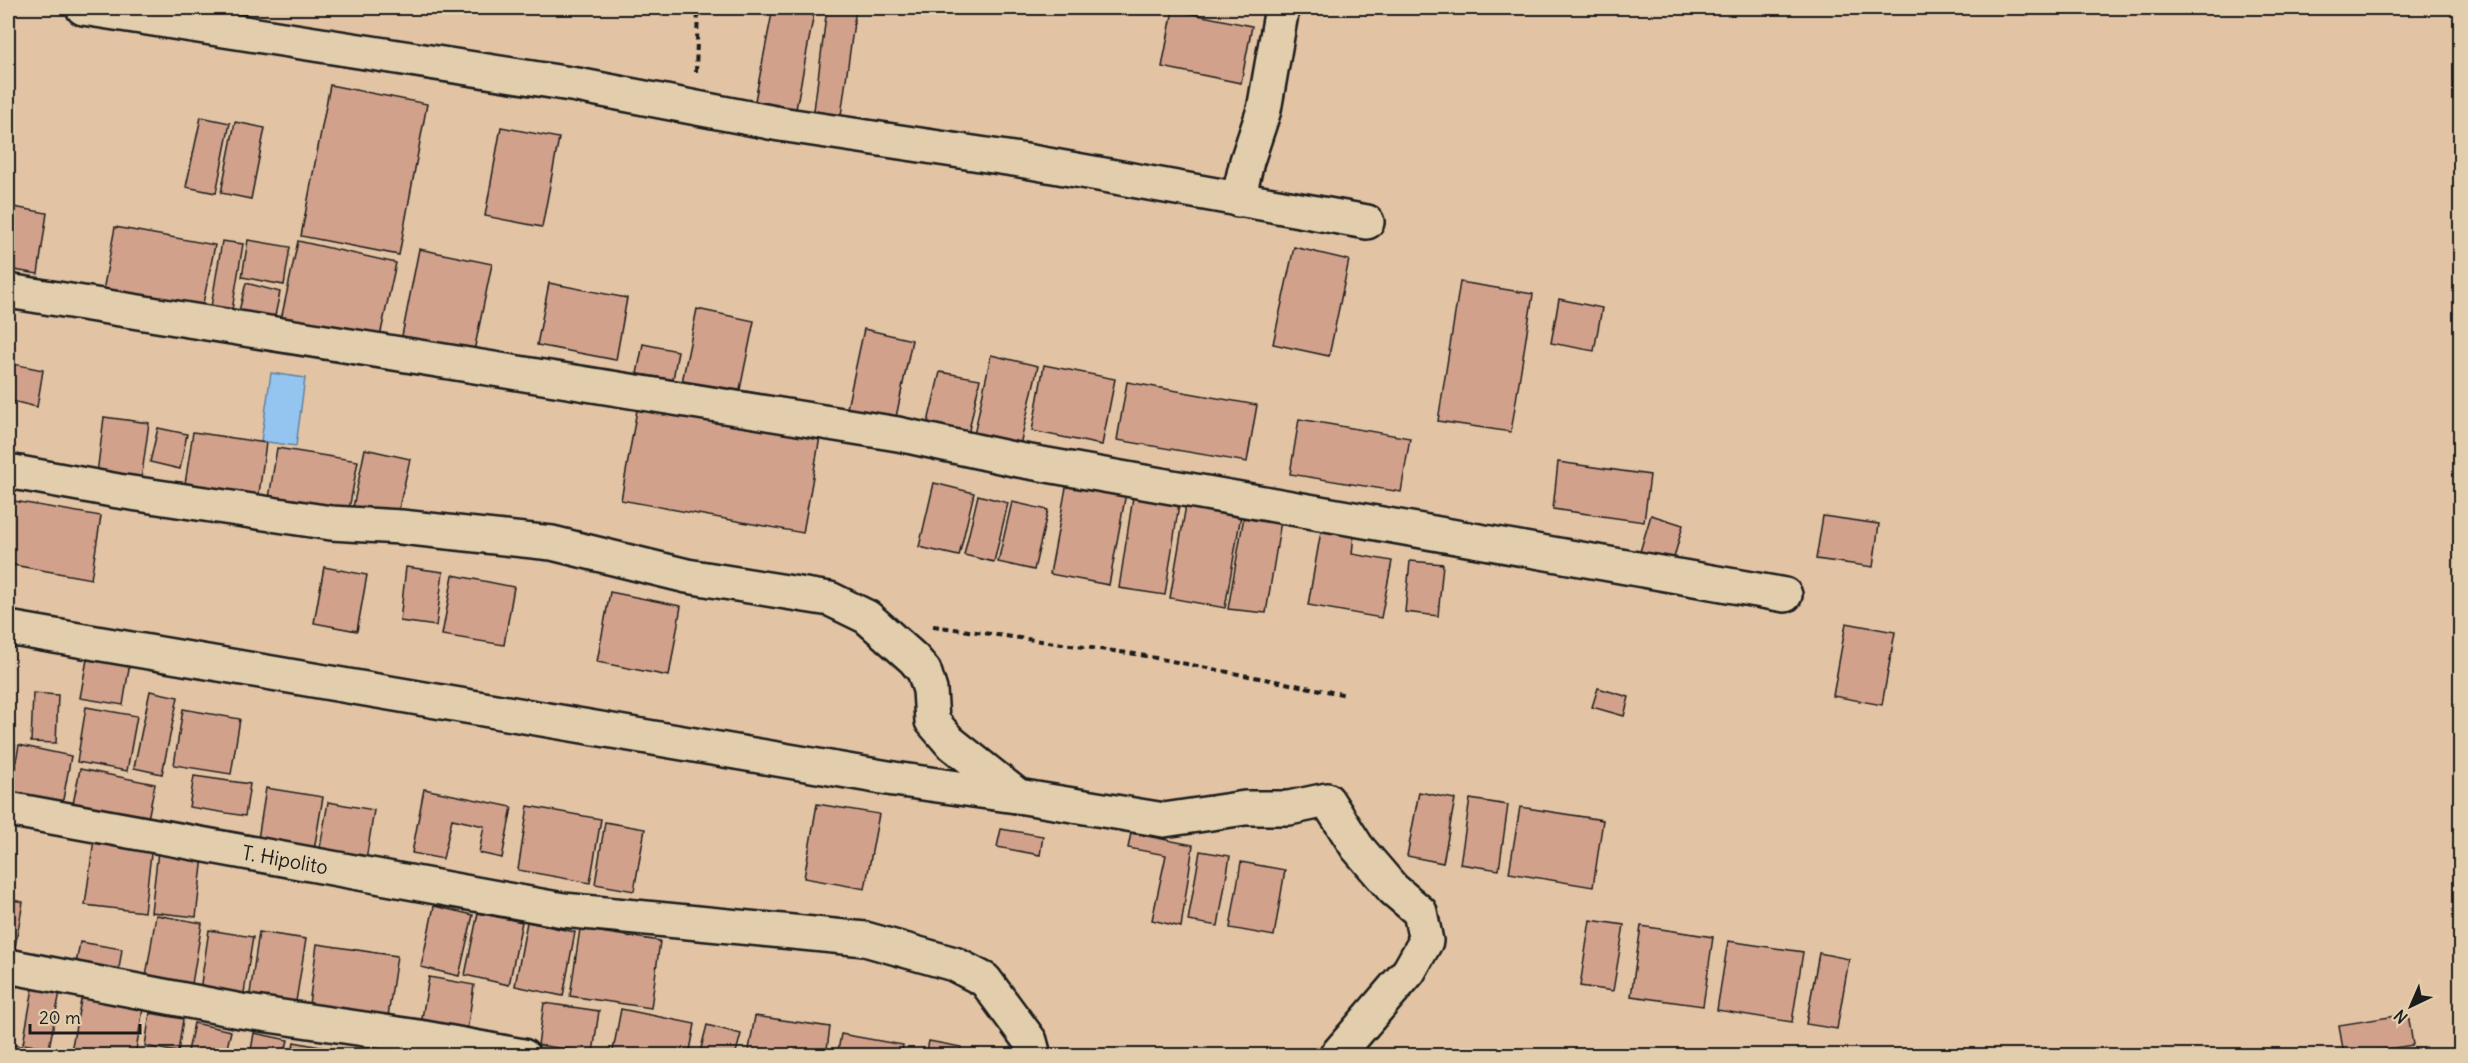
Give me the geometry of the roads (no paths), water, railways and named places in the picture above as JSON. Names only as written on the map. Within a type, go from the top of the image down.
[{"type":"street","points":[[83,8],[577,85],[695,109],[1020,160],[1367,222]]},
{"type":"street","points":[[1238,200],[1247,161],[1264,110],[1282,8]]},
{"type":"street","points":[[8,291],[898,434],[1024,461],[1785,595]]},
{"type":"street","points":[[8,471],[118,491],[331,523],[401,527],[552,543],[687,576],[830,599],[867,617],[915,659],[924,671],[930,690],[932,721],[950,742],[1018,796]]},
{"type":"street","points":[[8,627],[716,749],[1164,820],[1245,808],[1289,808],[1327,800],[1357,847],[1393,889],[1420,912],[1426,941],[1409,971],[1336,1056]]},
{"type":"street","name":"T. Hipolito","points":[[8,809],[563,910],[865,939],[954,964],[985,980],[1030,1041],[1034,1056]]},
{"type":"street","points":[[8,966],[241,1011],[418,1037],[523,1056]]},
{"type":"water","points":[[271,373],[305,378],[296,446],[261,441]]}]
